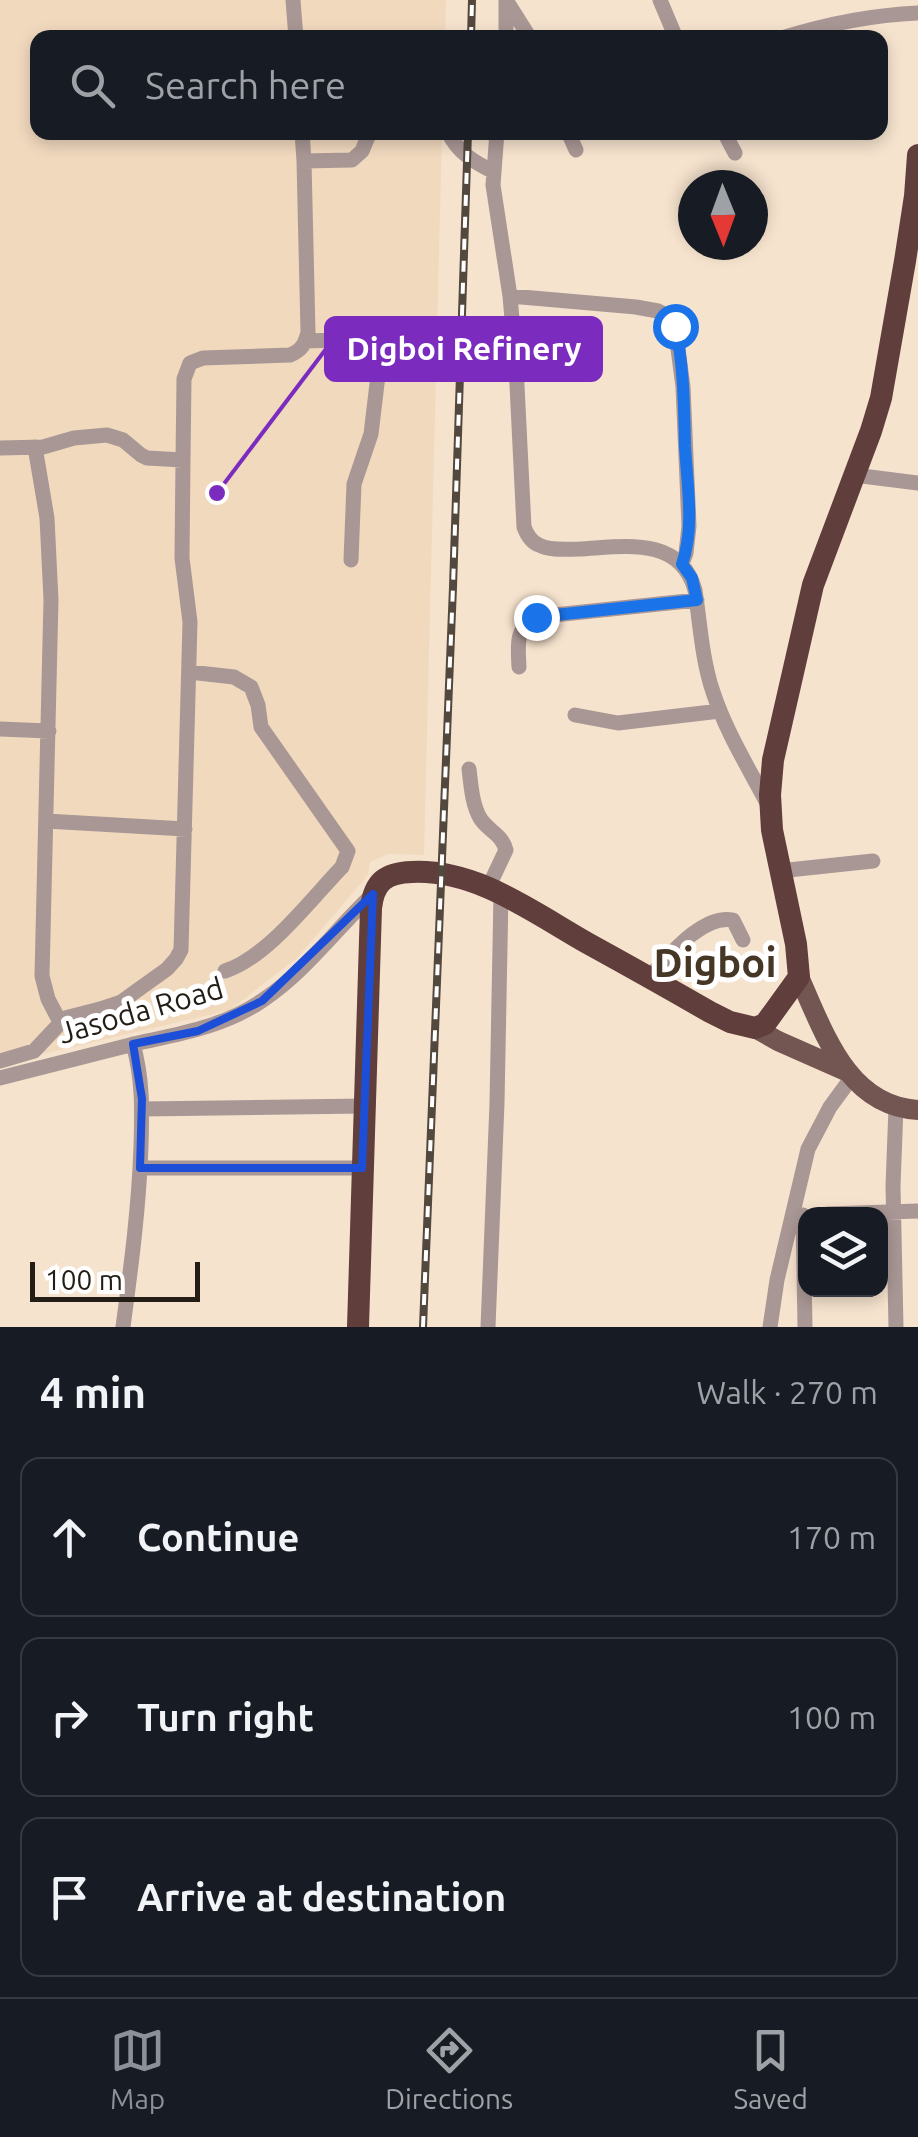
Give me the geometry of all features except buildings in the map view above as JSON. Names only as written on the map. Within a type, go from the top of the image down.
[{"type":"highway","points":[[358,1327],[373,894],[380,882],[389,876],[412,872],[463,878],[494,891],[730,1022],[755,1028],[765,1024],[799,977],[796,944],[772,830],[774,760],[813,585],[871,431],[910,278],[918,154]]},
{"type":"main road","points":[[799,977],[826,1036],[850,1075],[873,1096],[896,1107],[918,1110]]},
{"type":"main road","points":[[755,1028],[850,1075]]},
{"type":"street","points":[[293,0],[295,30]]},
{"type":"street","points":[[506,0],[506,30]]},
{"type":"street","points":[[506,0],[525,30]]},
{"type":"street","points":[[660,0],[673,30]]},
{"type":"street","points":[[806,30],[866,18],[918,14]]},
{"type":"street","points":[[0,1060],[34,1051],[65,1018],[121,1002],[168,970],[176,960],[182,938],[190,622],[182,558],[184,379],[190,363],[203,358],[290,355],[300,351],[306,342],[303,140]]},
{"type":"street","points":[[304,161],[352,160],[362,152],[367,140]]},
{"type":"street","points":[[452,140],[468,158],[494,172]]},
{"type":"street","points":[[499,140],[494,185],[510,296],[524,527],[537,545],[634,546],[670,554],[682,564],[692,578],[707,670],[720,711],[771,810]]},
{"type":"street","points":[[572,140],[576,150]]},
{"type":"street","points":[[728,140],[735,153]]},
{"type":"street","points":[[510,296],[636,307],[658,311],[675,326],[683,386],[689,526],[682,564]]},
{"type":"street","points":[[306,342],[368,340],[374,344],[379,358],[371,434],[354,484],[351,560]]},
{"type":"street","points":[[0,448],[35,447],[107,434],[148,458],[183,460]]},
{"type":"street","points":[[35,447],[51,562],[42,976],[60,1022]]},
{"type":"street","points":[[854,474],[918,483]]},
{"type":"street","points":[[519,666],[520,634],[524,625],[536,617],[697,600]]},
{"type":"street","points":[[189,672],[234,677],[251,687],[261,728],[348,851],[342,867],[261,951],[242,965],[225,971]]},
{"type":"street","points":[[575,716],[618,724],[720,711]]},
{"type":"street","points":[[0,730],[49,731]]},
{"type":"street","points":[[468,769],[476,811],[488,828],[502,838],[506,850],[494,891],[497,1103],[488,1327]]},
{"type":"street","points":[[46,822],[185,830]]},
{"type":"street","points":[[778,871],[874,862]]},
{"type":"street","name":"Jasoda Road","points":[[0,1078],[226,1020],[262,1001],[312,961],[373,894]]},
{"type":"street","points":[[649,978],[697,930],[724,919],[733,920],[743,940]]},
{"type":"street","points":[[123,1327],[139,1204],[142,1110],[141,1076],[132,1044]]},
{"type":"street","points":[[802,1207],[808,1148],[850,1075]]},
{"type":"street","points":[[142,1110],[364,1106]]},
{"type":"street","points":[[896,1107],[896,1327]]},
{"type":"street","points":[[140,1168],[362,1168]]},
{"type":"street","points":[[888,1211],[918,1211]]},
{"type":"street","points":[[770,1327],[777,1280],[798,1222]]},
{"type":"street","points":[[803,1297],[804,1327]]},
{"type":"highlighted area","points":[[373,894],[362,1168],[140,1168],[142,1099],[133,1044],[198,1031],[262,1001]]},
{"type":"shaded area","points":[[0,0],[446,0],[445,30],[30,30],[30,140],[442,140],[424,855],[389,854],[370,862],[368,875],[297,958],[230,1010],[0,1064]]},
{"type":"railway","points":[[471,30],[472,0]]},
{"type":"railway","points":[[423,1327],[468,140]]},
{"type":"place","name":"Digboi Refinery","points":[[217,493]]},
{"type":"district","name":"Digboi","points":[[715,963]]},
{"type":"route","points":[[536,617],[697,600],[692,578],[682,564],[689,526],[683,386],[675,326]]}]
